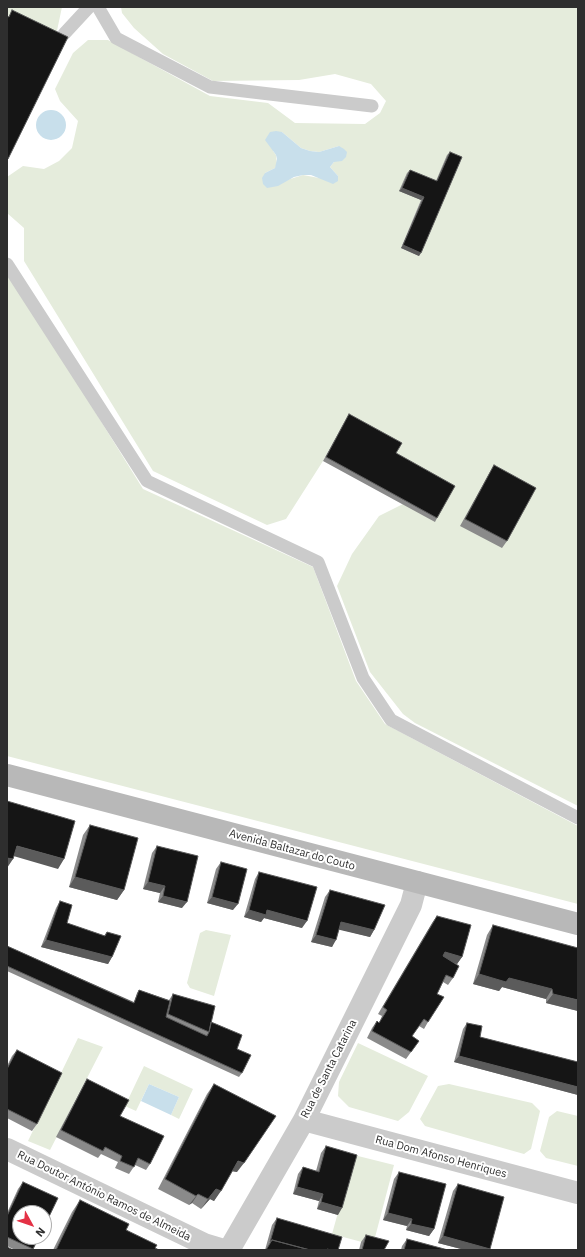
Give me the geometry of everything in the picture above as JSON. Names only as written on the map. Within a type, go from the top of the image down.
[{"type":"main road","name":"Avenida Baltazar do Couto","points":[[7,775],[578,924]]},
{"type":"street","name":"Rua de Santa Catarina","points":[[229,1250],[304,1120],[411,905],[417,882]]},
{"type":"street","name":"Rua Dom Afonso Henriques","points":[[304,1120],[578,1193]]},
{"type":"street","name":"Rua Doutor António Ramos de Almeida","points":[[7,1148],[204,1244],[224,1250]]},
{"type":"lane","points":[[64,34],[89,7]]},
{"type":"lane","points":[[98,7],[116,38],[210,86],[372,106]]},
{"type":"lane","points":[[7,264],[147,481],[318,562],[363,678],[391,720],[578,818]]},
{"type":"green space","points":[[7,7],[62,7],[55,40],[7,18]]},
{"type":"green space","points":[[121,7],[578,7],[578,806],[415,723],[403,714],[370,672],[337,586],[352,554],[379,516],[403,504],[393,457],[347,418],[323,461],[286,519],[267,525],[153,471],[24,261],[24,228],[7,213],[7,177],[23,166],[44,169],[59,161],[72,148],[78,121],[60,101],[55,89],[73,53],[88,40],[108,40],[210,96],[268,103],[295,123],[365,124],[380,113],[386,101],[371,84],[335,74],[299,80],[213,81],[163,54],[134,28],[122,13]],"holes":[[[282,132],[301,148],[310,151],[319,152],[339,146],[334,162],[330,167],[338,176],[319,178],[303,175],[287,180],[265,173],[275,168],[277,164],[276,155],[273,151]],[[447,156],[419,256],[401,248],[421,200],[435,185]]]},
{"type":"green space","points":[[7,274],[12,278],[143,489],[313,567],[356,681],[385,724],[578,826],[578,904],[7,756]]},
{"type":"green space","points":[[206,930],[231,935],[214,996],[190,988],[187,983],[200,933]]},
{"type":"green space","points":[[78,1038],[103,1047],[50,1150],[28,1141]]},
{"type":"green space","points":[[358,1043],[428,1076],[409,1112],[398,1121],[349,1107],[338,1096],[339,1082]]},
{"type":"green space","points":[[144,1066],[193,1089],[179,1119],[171,1115],[179,1097],[149,1084],[136,1111],[125,1106]]},
{"type":"green space","points":[[449,1084],[532,1103],[540,1111],[531,1149],[524,1154],[425,1126],[420,1119],[438,1086]]},
{"type":"green space","points":[[557,1111],[578,1116],[578,1166],[546,1158],[540,1151],[549,1117]]},
{"type":"green space","points":[[354,1155],[394,1165],[373,1245],[332,1234]]},
{"type":"water","points":[[51,110],[62,114],[66,125],[62,136],[51,140],[40,136],[36,125],[40,114]]},
{"type":"water","points":[[270,132],[282,132],[301,148],[310,151],[319,152],[339,146],[344,149],[347,152],[346,157],[342,161],[334,162],[330,167],[338,176],[338,181],[333,184],[311,175],[303,175],[294,177],[278,186],[267,188],[263,184],[262,178],[265,173],[275,168],[277,159],[276,155],[265,140]]},
{"type":"water","points":[[149,1084],[179,1097],[171,1115],[141,1101]]},
{"type":"building","points":[[12,10],[68,37],[8,159],[7,16],[9,17]]},
{"type":"building","points":[[450,152],[462,157],[421,253],[403,245],[424,197],[402,188],[410,170],[437,181]]},
{"type":"building","points":[[349,414],[402,443],[396,453],[455,486],[437,518],[326,457]]},
{"type":"building","points":[[494,465],[536,488],[507,541],[465,519]]},
{"type":"building","points":[[7,801],[75,821],[64,859],[17,846],[13,859],[7,858]]},
{"type":"building","points":[[90,825],[138,838],[124,890],[75,877]]},
{"type":"building","points":[[157,846],[198,856],[187,902],[163,896],[165,886],[148,882]]},
{"type":"building","points":[[221,862],[247,869],[238,904],[212,897]]},
{"type":"building","points":[[259,872],[317,887],[307,921],[267,910],[266,915],[249,910]]},
{"type":"building","points":[[330,890],[385,905],[374,930],[341,922],[336,940],[316,935]]},
{"type":"building","points":[[60,901],[72,905],[67,923],[105,936],[107,932],[121,936],[112,957],[46,940]]},
{"type":"building","points":[[437,916],[471,925],[462,957],[445,952],[443,956],[459,966],[453,978],[446,975],[437,994],[444,997],[428,1022],[424,1019],[412,1036],[419,1041],[411,1052],[372,1031],[377,1021],[379,1023],[387,1010],[383,1007]]},
{"type":"building","points":[[493,925],[578,948],[578,1000],[553,994],[552,989],[509,978],[506,982],[479,974]]},
{"type":"building","points":[[7,946],[134,1003],[139,990],[170,1001],[166,1017],[207,1036],[211,1022],[242,1035],[237,1049],[251,1055],[242,1073],[7,966]]},
{"type":"building","points":[[173,994],[215,1006],[209,1032],[168,1014]]},
{"type":"building","points":[[467,1023],[482,1026],[480,1037],[578,1062],[578,1087],[459,1056]]},
{"type":"building","points":[[17,1050],[62,1073],[37,1124],[7,1109],[7,1069]]},
{"type":"building","points":[[87,1079],[129,1100],[120,1116],[164,1136],[150,1164],[138,1158],[134,1167],[120,1161],[122,1156],[105,1147],[103,1151],[61,1130]]},
{"type":"building","points":[[214,1084],[276,1116],[244,1163],[238,1161],[221,1191],[216,1189],[208,1199],[198,1194],[196,1196],[165,1179]]},
{"type":"building","points":[[326,1146],[357,1155],[342,1208],[321,1202],[323,1194],[297,1187],[303,1167],[319,1172]]},
{"type":"building","points":[[399,1172],[446,1184],[434,1229],[411,1224],[412,1219],[388,1213]]},
{"type":"building","points":[[23,1182],[58,1198],[52,1210],[52,1205],[12,1205]]},
{"type":"building","points":[[458,1184],[504,1197],[490,1249],[443,1236]]},
{"type":"building","points":[[80,1200],[129,1224],[126,1230],[157,1245],[155,1248],[159,1250],[56,1250]]},
{"type":"building","points":[[12,1205],[12,1239],[7,1237],[7,1216]]},
{"type":"building","points":[[277,1218],[342,1237],[338,1250],[310,1250],[272,1240],[270,1242]]},
{"type":"building","points":[[366,1235],[389,1241],[384,1250],[362,1250]]},
{"type":"building","points":[[407,1239],[448,1250],[404,1250]]},
{"type":"building","points":[[272,1240],[310,1250],[266,1250]]},
{"type":"building","points":[[24,1245],[35,1245],[33,1249]]}]
